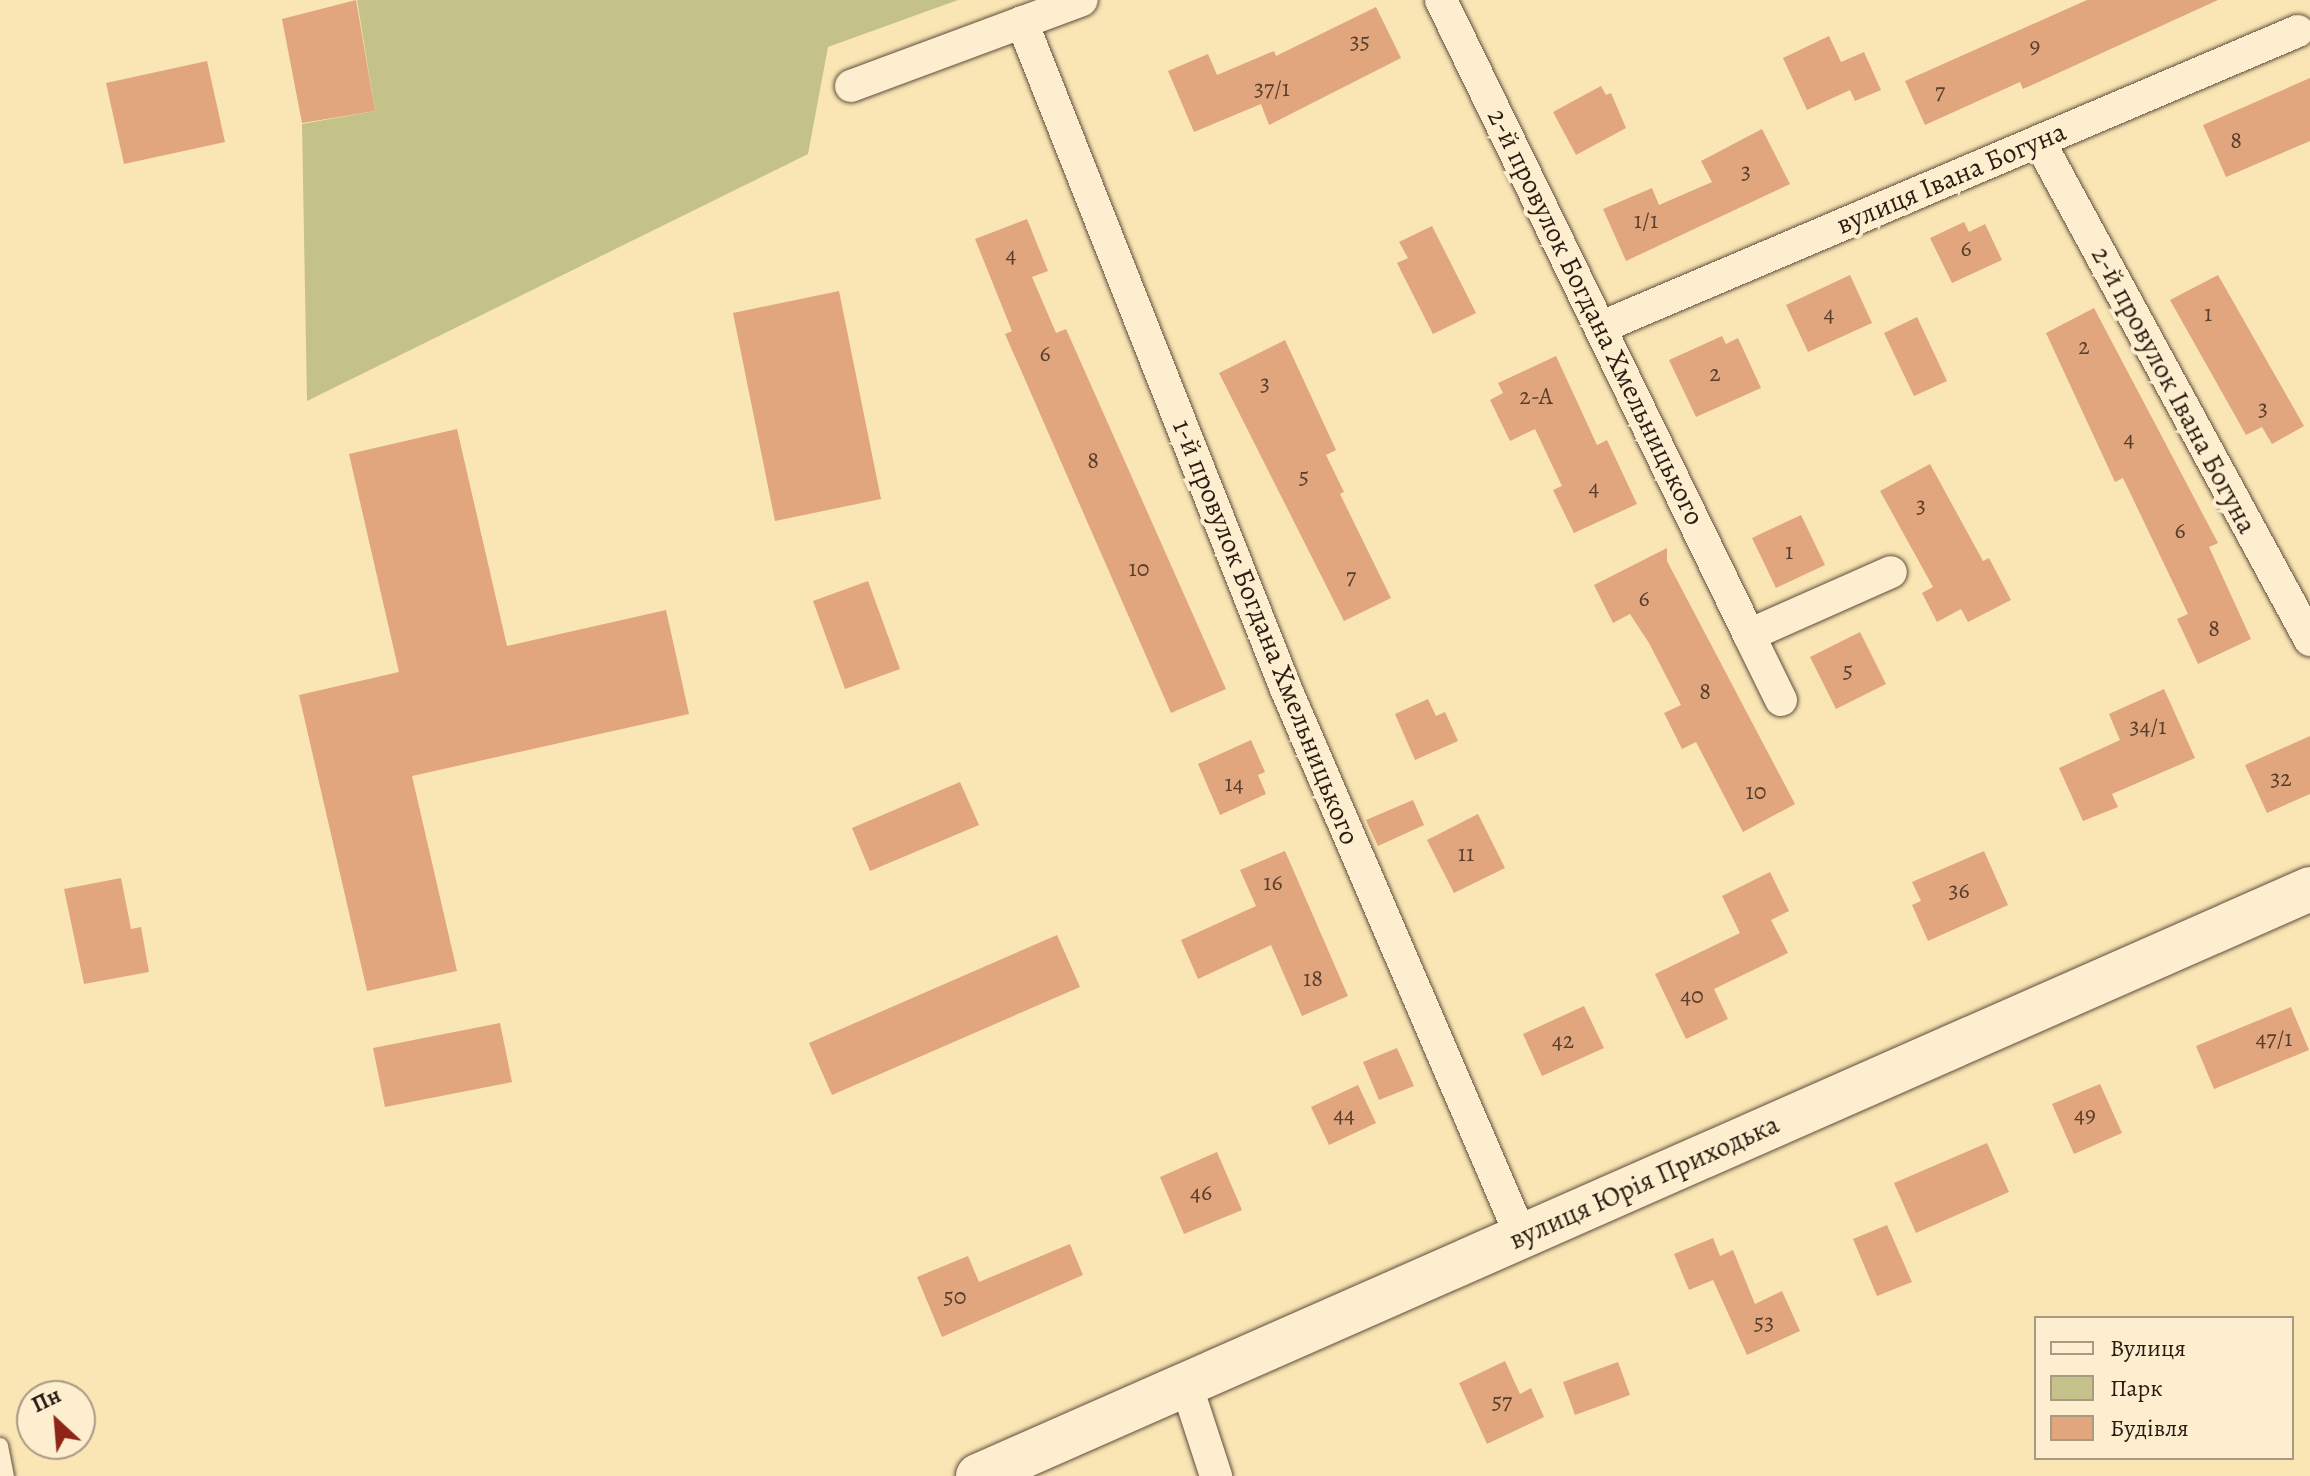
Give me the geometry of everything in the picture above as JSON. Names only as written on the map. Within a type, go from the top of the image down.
[{"type":"street","points":[[851,86],[1082,0]]},
{"type":"street","name":"2-й провулок Богдана Хмельницького","points":[[1441,0],[1604,326],[1781,700]]},
{"type":"street","name":"1-й провулок Богдана Хмельницького","points":[[1022,22],[1286,689],[1521,1236]]},
{"type":"street","name":"вулиця Івана Богуна","points":[[1604,326],[2298,31]]},
{"type":"street","name":"2-й провулок Івана Богуна","points":[[2039,141],[2310,640]]},
{"type":"street","points":[[1749,635],[1891,572]]},
{"type":"street","name":"вулиця Юрія Приходька","points":[[978,1476],[2310,889]]},
{"type":"street","points":[[1186,1384],[1216,1476]]},
{"type":"lane","points":[[0,1446],[6,1476]]},
{"type":"green space","points":[[357,0],[958,0],[828,47],[808,154],[307,401],[302,124],[375,111]]},
{"type":"building","points":[[356,0],[375,111],[302,123],[282,19]]},
{"type":"building","points":[[2087,0],[2218,0],[2023,89],[2020,82],[1925,125],[1905,81]]},
{"type":"building","points":[[1376,7],[1401,58],[1269,125],[1261,104],[1194,132],[1168,71],[1208,54],[1217,75],[1274,51],[1276,56]]},
{"type":"building","points":[[1829,36],[1841,62],[1864,52],[1881,90],[1855,101],[1850,90],[1807,110],[1783,58]]},
{"type":"building","points":[[207,61],[225,142],[124,164],[106,83]]},
{"type":"building","points":[[2310,78],[2310,141],[2226,177],[2203,125]]},
{"type":"building","points":[[1601,86],[1606,95],[1611,93],[1626,128],[1576,155],[1553,112]]},
{"type":"building","points":[[1762,129],[1790,184],[1626,261],[1603,209],[1652,188],[1659,205],[1712,182],[1701,161]]},
{"type":"building","points":[[1027,219],[1048,271],[1032,277],[1056,333],[1066,329],[1226,689],[1171,713],[1005,334],[1012,331],[975,239]]},
{"type":"building","points":[[1964,222],[1969,232],[1985,224],[2002,260],[1952,283],[1930,238]]},
{"type":"building","points":[[1432,226],[1476,313],[1433,334],[1397,263],[1408,258],[1399,242]]},
{"type":"building","points":[[1850,275],[1872,323],[1808,352],[1786,305]]},
{"type":"building","points":[[2218,275],[2304,426],[2272,444],[2262,427],[2246,435],[2170,300]]},
{"type":"building","points":[[839,291],[881,499],[775,521],[733,313]]},
{"type":"building","points":[[2094,308],[2218,543],[2209,547],[2251,639],[2198,664],[2177,619],[2188,614],[2123,478],[2115,482],[2046,333]]},
{"type":"building","points":[[1917,317],[1947,381],[1914,396],[1884,333]]},
{"type":"building","points":[[1722,336],[1726,344],[1738,338],[1761,388],[1696,417],[1669,360]]},
{"type":"building","points":[[1285,340],[1336,450],[1326,455],[1344,492],[1340,494],[1391,598],[1344,621],[1219,373]]},
{"type":"building","points":[[1556,356],[1597,445],[1607,440],[1637,504],[1574,533],[1553,490],[1562,486],[1535,429],[1510,441],[1490,400],[1503,393],[1498,383]]},
{"type":"building","points":[[457,429],[507,646],[666,610],[689,714],[412,776],[457,971],[367,991],[299,695],[399,672],[349,454]]},
{"type":"building","points":[[1930,464],[1983,561],[1989,558],[2011,600],[1968,622],[1961,609],[1937,622],[1922,593],[1933,587],[1880,491]]},
{"type":"building","points":[[1801,515],[1825,565],[1776,588],[1752,538]]},
{"type":"building","points":[[1667,548],[1667,561],[1795,804],[1743,832],[1696,742],[1682,749],[1664,713],[1681,705],[1649,643],[1630,614],[1613,623],[1594,585]]},
{"type":"building","points":[[868,581],[900,669],[845,689],[813,601]]},
{"type":"building","points":[[1860,632],[1886,684],[1836,709],[1810,657]]},
{"type":"building","points":[[2164,689],[2195,758],[2112,794],[2118,807],[2083,821],[2059,768],[2120,740],[2109,714]]},
{"type":"building","points":[[1428,699],[1436,716],[1445,712],[1458,741],[1415,760],[1395,714]]},
{"type":"building","points":[[2310,736],[2310,794],[2267,813],[2245,765]]},
{"type":"building","points":[[1251,740],[1265,772],[1258,775],[1266,794],[1220,815],[1198,764]]},
{"type":"building","points":[[960,782],[979,825],[870,871],[852,828]]},
{"type":"building","points":[[1413,800],[1424,825],[1378,846],[1366,820]]},
{"type":"building","points":[[1478,814],[1505,868],[1454,893],[1427,840]]},
{"type":"building","points":[[1285,851],[1348,996],[1302,1016],[1271,945],[1198,979],[1181,940],[1256,906],[1240,870]]},
{"type":"building","points":[[1984,851],[2008,905],[1928,941],[1912,905],[1921,901],[1912,882]]},
{"type":"building","points":[[1770,872],[1789,911],[1771,920],[1788,953],[1714,989],[1728,1019],[1686,1039],[1655,974],[1740,933],[1722,896]]},
{"type":"building","points":[[121,878],[131,929],[141,927],[149,972],[84,984],[64,889]]},
{"type":"building","points":[[1057,935],[1080,987],[832,1095],[809,1043]]},
{"type":"building","points":[[1584,1006],[1604,1048],[1542,1076],[1523,1034]]},
{"type":"building","points":[[2291,1007],[2309,1050],[2214,1089],[2196,1046]]},
{"type":"building","points":[[500,1023],[512,1082],[385,1107],[373,1048]]},
{"type":"building","points":[[1397,1048],[1414,1086],[1379,1100],[1363,1062]]},
{"type":"building","points":[[2100,1084],[2122,1133],[2074,1154],[2052,1104]]},
{"type":"building","points":[[1358,1085],[1376,1123],[1329,1145],[1311,1107]]},
{"type":"building","points":[[1987,1143],[2009,1192],[1916,1233],[1894,1183]]},
{"type":"building","points":[[1217,1152],[1242,1210],[1184,1234],[1160,1177]]},
{"type":"building","points":[[1887,1225],[1912,1282],[1877,1296],[1853,1239]]},
{"type":"building","points":[[1713,1238],[1720,1256],[1733,1250],[1755,1304],[1782,1291],[1800,1331],[1747,1355],[1713,1280],[1689,1290],[1674,1254]]},
{"type":"building","points":[[1070,1244],[1083,1275],[942,1337],[917,1277],[968,1256],[979,1282]]},
{"type":"building","points":[[1505,1361],[1520,1394],[1531,1388],[1544,1417],[1487,1444],[1459,1383]]},
{"type":"building","points":[[1618,1362],[1630,1395],[1575,1415],[1563,1382]]}]
